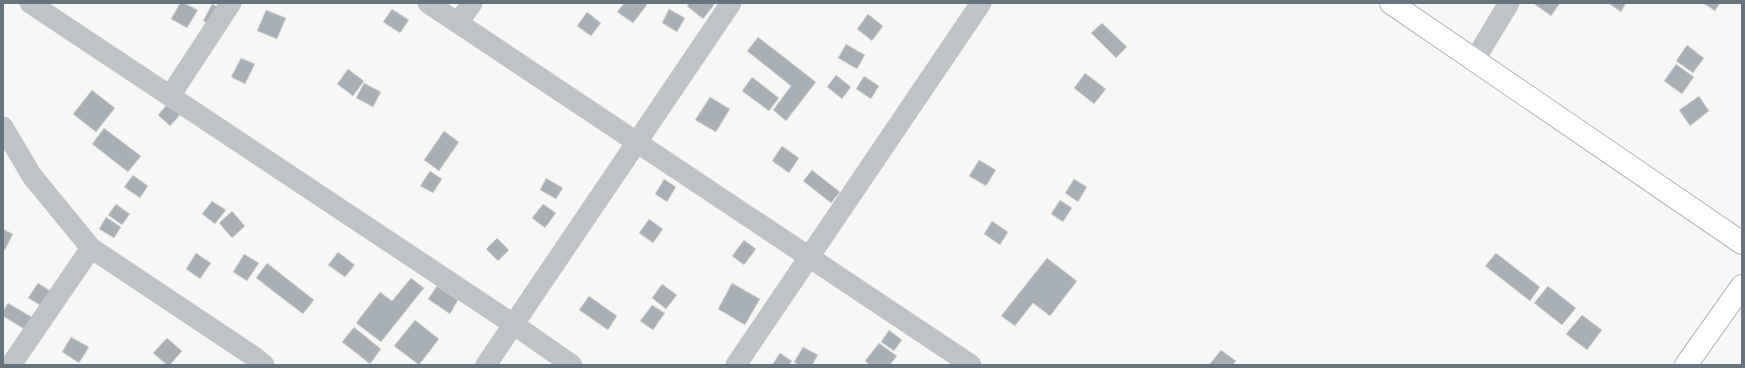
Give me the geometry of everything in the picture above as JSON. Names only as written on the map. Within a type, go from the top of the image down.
[{"type":"street","points":[[30,3],[513,324],[572,365]]},
{"type":"street","points":[[170,96],[231,3]]},
{"type":"street","points":[[428,3],[971,365]]},
{"type":"street","points":[[458,23],[472,3]]},
{"type":"street","points":[[486,365],[731,3]]},
{"type":"street","points":[[736,365],[981,3]]},
{"type":"street","points":[[1391,3],[1742,243]]},
{"type":"street","points":[[1474,61],[1508,3]]},
{"type":"street","points":[[3,127],[32,176],[91,248],[255,362]]},
{"type":"street","points":[[11,365],[91,248]]},
{"type":"street","points":[[1686,365],[1742,286]]},
{"type":"building","points":[[180,3],[184,3],[198,10],[187,28],[171,19]]},
{"type":"building","points":[[624,3],[645,3],[647,5],[633,23],[617,12]]},
{"type":"building","points":[[689,3],[712,3],[714,5],[703,19],[687,6]]},
{"type":"building","points":[[1533,3],[1560,3],[1551,16]]},
{"type":"building","points":[[1608,3],[1626,3],[1621,12]]},
{"type":"building","points":[[1703,3],[1720,3],[1715,11]]},
{"type":"building","points":[[212,4],[227,11],[218,28],[203,21]]},
{"type":"building","points":[[392,9],[409,20],[400,33],[383,22]]},
{"type":"building","points":[[669,9],[685,18],[677,32],[662,23]]},
{"type":"building","points":[[266,10],[286,18],[277,39],[257,31]]},
{"type":"building","points":[[587,12],[601,23],[591,36],[577,26]]},
{"type":"building","points":[[868,14],[883,26],[872,41],[857,29]]},
{"type":"building","points":[[1102,23],[1127,47],[1116,58],[1091,33]]},
{"type":"building","points":[[758,37],[816,82],[786,121],[773,110],[791,86],[747,51]]},
{"type":"building","points":[[846,44],[865,55],[857,69],[838,58]]},
{"type":"building","points":[[1687,45],[1704,58],[1693,73],[1676,61]]},
{"type":"building","points":[[241,58],[255,64],[245,84],[231,77]]},
{"type":"building","points":[[1676,64],[1694,77],[1682,94],[1664,81]]},
{"type":"building","points":[[348,69],[364,81],[353,96],[337,84]]},
{"type":"building","points":[[1085,73],[1106,89],[1094,104],[1074,88]]},
{"type":"building","points":[[836,75],[851,87],[842,99],[827,87]]},
{"type":"building","points":[[864,76],[879,86],[871,99],[856,89]]},
{"type":"building","points":[[752,77],[779,98],[769,111],[742,91]]},
{"type":"building","points":[[364,83],[381,92],[373,107],[356,98]]},
{"type":"building","points":[[92,90],[115,108],[96,132],[73,114]]},
{"type":"building","points":[[1699,96],[1709,111],[1690,126],[1679,110]]},
{"type":"building","points":[[710,97],[730,109],[716,132],[695,120]]},
{"type":"building","points":[[168,103],[181,114],[170,126],[158,115]]},
{"type":"building","points":[[104,128],[141,156],[128,172],[92,144]]},
{"type":"building","points":[[444,131],[459,142],[439,171],[424,160]]},
{"type":"building","points":[[782,146],[799,158],[789,173],[772,161]]},
{"type":"building","points":[[979,160],[996,170],[986,186],[969,176]]},
{"type":"building","points":[[812,170],[840,192],[831,203],[803,181]]},
{"type":"building","points":[[430,171],[442,179],[433,193],[420,186]]},
{"type":"building","points":[[133,175],[148,186],[140,198],[124,187]]},
{"type":"building","points":[[546,178],[563,188],[556,199],[540,190]]},
{"type":"building","points":[[664,179],[676,187],[667,202],[655,194]]},
{"type":"building","points":[[1074,179],[1087,187],[1078,202],[1065,193]]},
{"type":"building","points":[[1060,200],[1072,208],[1063,222],[1051,214]]},
{"type":"building","points":[[212,201],[226,210],[215,224],[202,214]]},
{"type":"building","points":[[116,204],[130,214],[122,225],[108,215]]},
{"type":"building","points":[[543,204],[556,213],[545,228],[532,218]]},
{"type":"building","points":[[232,211],[245,226],[232,238],[219,223]]},
{"type":"building","points":[[106,217],[121,227],[114,238],[99,229]]},
{"type":"building","points":[[649,219],[663,229],[653,243],[639,233]]},
{"type":"building","points":[[992,221],[1008,232],[1000,245],[984,234]]},
{"type":"building","points":[[3,229],[13,234],[5,250],[3,249]]},
{"type":"building","points":[[497,238],[509,250],[498,261],[486,249]]},
{"type":"building","points":[[744,240],[756,249],[744,265],[732,256]]},
{"type":"building","points":[[338,252],[355,265],[345,277],[328,265]]},
{"type":"building","points":[[196,253],[211,263],[200,279],[186,269]]},
{"type":"building","points":[[1496,253],[1540,287],[1530,301],[1485,266]]},
{"type":"building","points":[[244,254],[259,263],[247,281],[233,272]]},
{"type":"building","points":[[1047,258],[1077,281],[1050,316],[1033,303],[1015,326],[1001,316]]},
{"type":"building","points":[[267,263],[314,300],[303,314],[256,278]]},
{"type":"building","points":[[411,278],[424,288],[381,342],[356,323],[380,292],[392,301]]},
{"type":"building","points":[[38,283],[52,292],[43,307],[28,298]]},
{"type":"building","points":[[732,283],[760,299],[745,325],[718,309]]},
{"type":"building","points":[[662,284],[677,295],[666,309],[652,298]]},
{"type":"building","points":[[437,286],[458,300],[450,314],[428,299]]},
{"type":"building","points":[[1548,286],[1576,308],[1562,325],[1534,303]]},
{"type":"building","points":[[589,296],[617,316],[608,330],[579,310]]},
{"type":"building","points":[[8,303],[35,319],[27,331],[3,316],[3,311]]},
{"type":"building","points":[[652,305],[665,313],[653,330],[640,321]]},
{"type":"building","points":[[1582,315],[1602,330],[1587,350],[1566,334]]},
{"type":"building","points":[[415,320],[439,339],[419,365],[394,346]]},
{"type":"building","points":[[354,327],[381,349],[370,364],[342,342]]},
{"type":"building","points":[[889,330],[902,340],[894,351],[881,342]]},
{"type":"building","points":[[71,337],[89,347],[79,363],[62,352]]},
{"type":"building","points":[[167,338],[182,351],[170,365],[167,365],[153,353]]},
{"type":"building","points":[[879,343],[897,356],[890,365],[870,365],[865,361]]},
{"type":"building","points":[[803,347],[818,355],[812,365],[799,365],[794,362]]},
{"type":"building","points":[[1221,350],[1236,361],[1233,365],[1209,365]]},
{"type":"building","points":[[780,353],[792,361],[789,365],[772,365]]}]
